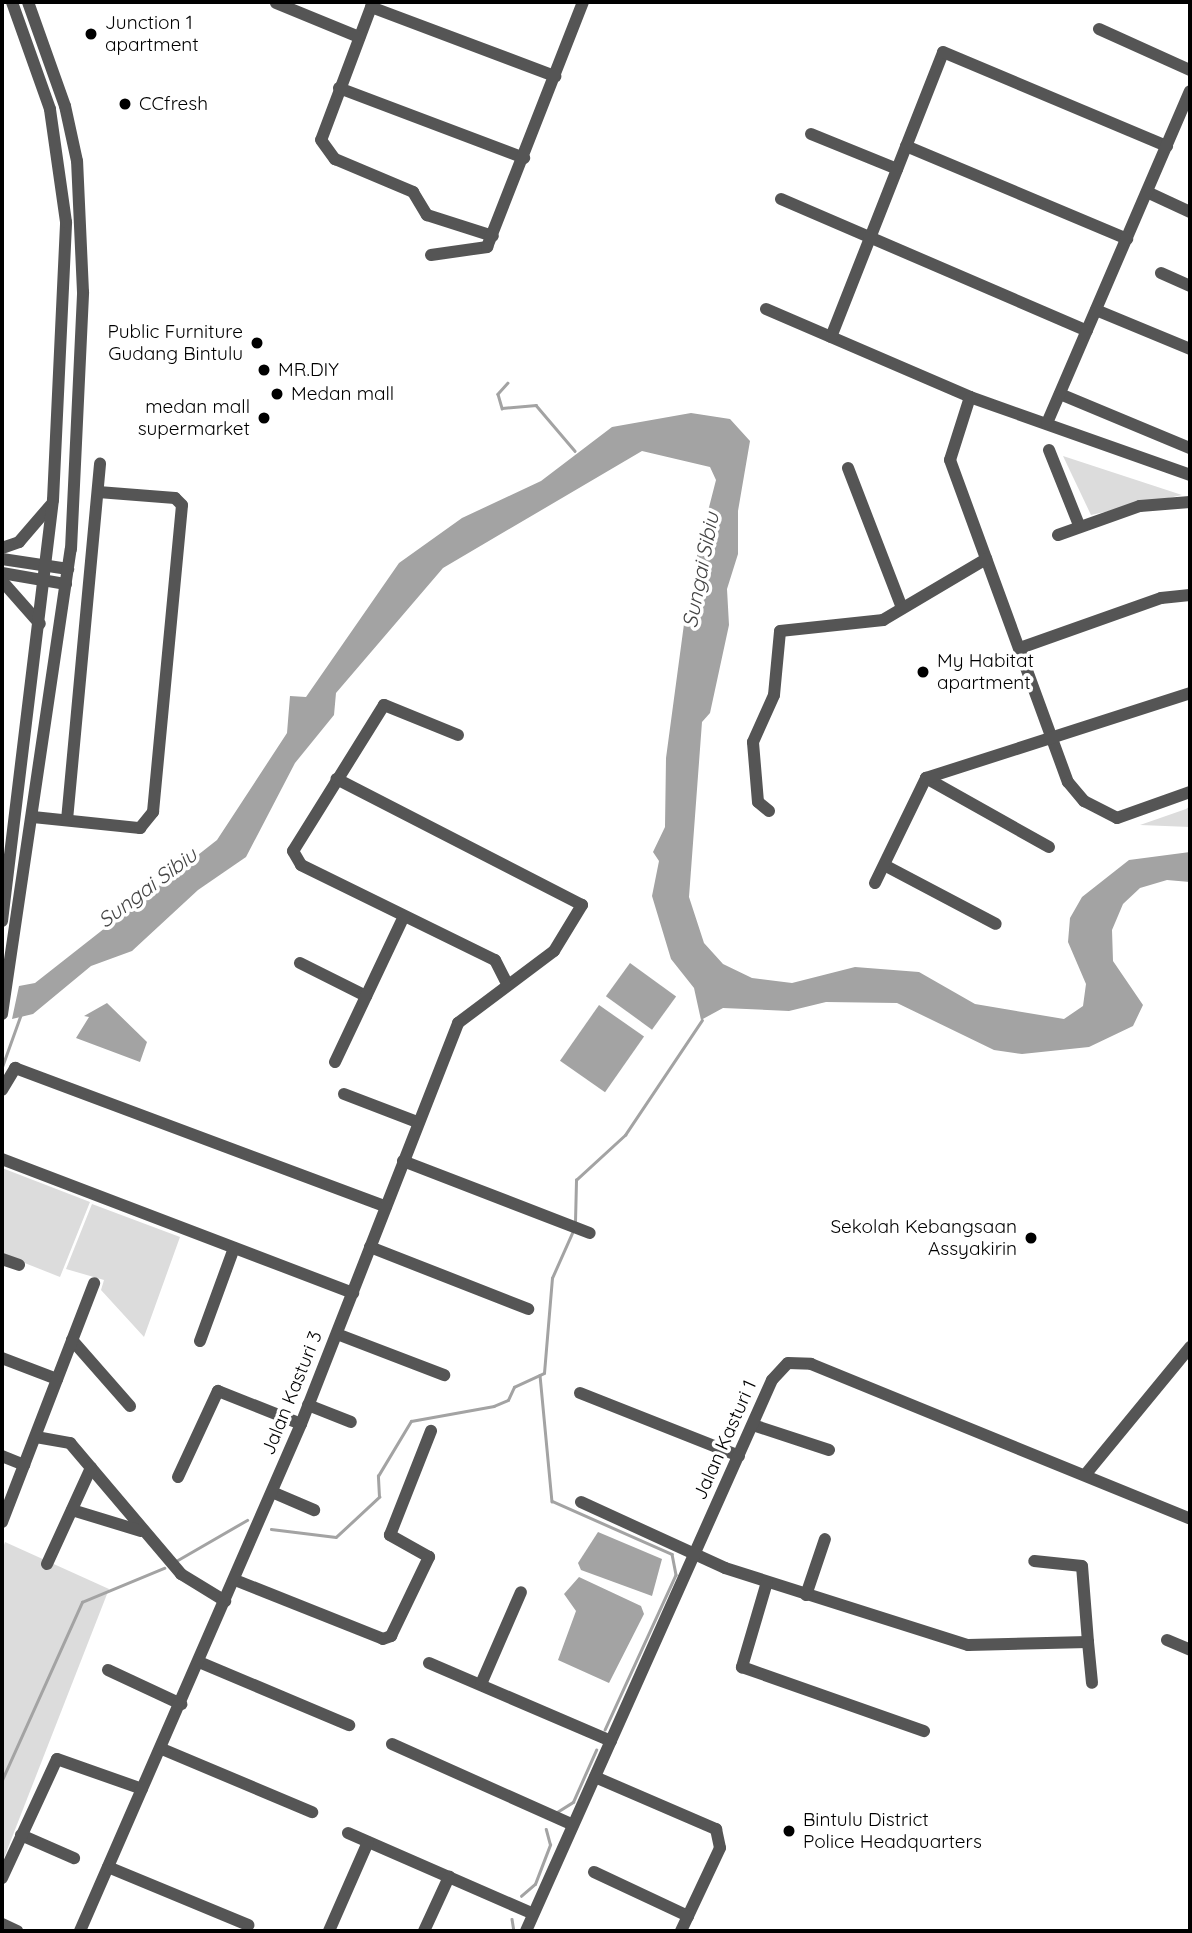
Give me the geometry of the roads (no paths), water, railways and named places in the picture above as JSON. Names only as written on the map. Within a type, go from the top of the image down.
[{"type":"street","points":[[2,921],[46,573],[64,362],[62,163],[12,2]]},
{"type":"street","points":[[2,1014],[58,652],[68,569],[82,221],[65,106],[28,2]]},
{"type":"street","points":[[431,255],[487,247],[583,2]]},
{"type":"street","points":[[276,3],[359,37]]},
{"type":"street","points":[[493,236],[427,215],[414,192],[335,159],[320,136],[372,4],[555,76]]},
{"type":"street","points":[[1098,29],[1190,70]]},
{"type":"street","points":[[831,337],[943,52],[1167,146]]},
{"type":"street","points":[[339,89],[524,158]]},
{"type":"street","points":[[1047,423],[1190,92]]},
{"type":"street","points":[[811,134],[897,169]]},
{"type":"street","points":[[906,146],[1127,239]]},
{"type":"street","points":[[1147,192],[1190,212]]},
{"type":"street","points":[[781,199],[1087,331]]},
{"type":"street","points":[[1161,273],[1190,286]]},
{"type":"street","points":[[766,309],[970,397],[1190,475]]},
{"type":"street","points":[[1096,310],[1190,349]]},
{"type":"street","points":[[1060,394],[1190,448]]},
{"type":"street","points":[[970,397],[950,460],[1052,741],[1074,791],[1110,817],[1190,792]]},
{"type":"street","points":[[1049,450],[1079,525]]},
{"type":"street","points":[[67,820],[100,464]]},
{"type":"street","points":[[848,468],[902,608]]},
{"type":"street","points":[[33,817],[140,828],[153,812],[182,505],[175,498],[98,492]]},
{"type":"street","points":[[2,548],[32,530],[53,500]]},
{"type":"street","points":[[1058,535],[1079,525],[1140,506],[1190,502]]},
{"type":"street","points":[[2,559],[46,573],[66,584]]},
{"type":"street","points":[[769,811],[758,802],[753,743],[774,695],[780,631],[883,620],[986,559]]},
{"type":"street","points":[[2,573],[46,573],[68,569]]},
{"type":"street","points":[[2,581],[40,624]]},
{"type":"street","points":[[1020,648],[1161,598],[1190,595]]},
{"type":"street","points":[[58,652],[83,656]]},
{"type":"street","points":[[875,883],[886,866],[926,778],[1052,741],[1190,694]]},
{"type":"street","points":[[458,735],[384,705],[296,841],[295,859],[495,960],[508,985]]},
{"type":"street","points":[[926,778],[1049,847]]},
{"type":"street","name":"Jalan Kasturi 3","points":[[80,1931],[162,1749],[272,1492],[337,1334],[417,1122],[460,1020],[554,951],[582,905],[337,779]]},
{"type":"street","points":[[886,866],[996,924]]},
{"type":"street","points":[[335,1062],[404,916]]},
{"type":"street","points":[[300,963],[366,996]]},
{"type":"street","points":[[2,1090],[15,1068],[386,1207]]},
{"type":"street","points":[[344,1094],[417,1122]]},
{"type":"street","points":[[2,1160],[353,1293]]},
{"type":"street","points":[[403,1161],[590,1233]]},
{"type":"street","points":[[370,1247],[528,1309]]},
{"type":"street","points":[[200,1341],[234,1248]]},
{"type":"street","points":[[2,1259],[19,1265]]},
{"type":"street","points":[[2,1522],[94,1283]]},
{"type":"street","points":[[337,1334],[444,1375]]},
{"type":"street","points":[[72,1340],[130,1406]]},
{"type":"street","points":[[1085,1475],[1190,1347]]},
{"type":"street","points":[[2,1358],[57,1379]]},
{"type":"street","name":"Jalan Kasturi 1","points":[[526,1931],[779,1369],[803,1362],[1190,1519]]},
{"type":"street","points":[[178,1477],[218,1391],[300,1424]]},
{"type":"street","points":[[580,1393],[739,1456]]},
{"type":"street","points":[[308,1405],[351,1422]]},
{"type":"street","points":[[753,1425],[829,1450]]},
{"type":"street","points":[[235,1580],[383,1639],[391,1636],[429,1557],[398,1544],[390,1528],[431,1432]]},
{"type":"street","points":[[36,1437],[70,1443],[141,1531],[181,1574],[225,1601]]},
{"type":"street","points":[[2,1456],[24,1465]]},
{"type":"street","points":[[47,1564],[91,1468]]},
{"type":"street","points":[[272,1492],[314,1510]]},
{"type":"street","points":[[581,1502],[696,1555],[767,1583],[984,1649],[1088,1642]]},
{"type":"street","points":[[72,1510],[141,1531]]},
{"type":"street","points":[[806,1595],[825,1539]]},
{"type":"street","points":[[1034,1561],[1082,1566],[1092,1683]]},
{"type":"street","points":[[767,1583],[743,1667],[924,1731]]},
{"type":"street","points":[[481,1684],[521,1592]]},
{"type":"street","points":[[1167,1640],[1190,1650]]},
{"type":"street","points":[[200,1662],[349,1725]]},
{"type":"street","points":[[429,1663],[611,1741]]},
{"type":"street","points":[[107,1670],[181,1704]]},
{"type":"street","points":[[392,1744],[573,1825]]},
{"type":"street","points":[[162,1749],[312,1812]]},
{"type":"street","points":[[2,1878],[20,1835],[61,1757],[142,1789]]},
{"type":"street","points":[[595,1777],[716,1829],[720,1848],[681,1931]]},
{"type":"street","points":[[348,1833],[533,1914]]},
{"type":"street","points":[[20,1835],[74,1858]]},
{"type":"street","points":[[329,1931],[368,1842]]},
{"type":"street","points":[[108,1867],[248,1925]]},
{"type":"street","points":[[594,1872],[688,1916]]},
{"type":"street","points":[[424,1931],[449,1877]]},
{"type":"street","points":[[2,1924],[16,1931]]},
{"type":"water","name":"Sungai Sibiu","points":[[691,413],[730,419],[750,441],[738,511],[738,554],[727,589],[729,625],[710,713],[702,722],[689,897],[704,943],[723,964],[752,978],[792,983],[855,967],[919,972],[975,1004],[1064,1019],[1083,1006],[1086,984],[1068,942],[1070,918],[1082,897],[1129,860],[1190,852],[1190,882],[1167,880],[1140,888],[1123,904],[1112,930],[1113,961],[1143,1005],[1133,1026],[1089,1047],[1022,1054],[994,1050],[897,1003],[826,1002],[789,1011],[723,1008],[701,1020],[694,988],[671,959],[652,896],[659,861],[653,852],[665,827],[666,758],[684,624],[699,588],[697,554],[716,480],[710,467],[642,451],[443,568],[336,693],[334,715],[295,763],[246,857],[198,890],[132,951],[91,966],[33,1014],[12,1019],[19,986],[35,983],[217,840],[287,733],[290,696],[306,697],[399,563],[462,518],[541,481],[612,427]]},
{"type":"water","points":[[630,963],[676,997],[652,1030],[606,996]]},
{"type":"water","points":[[107,1003],[147,1042],[140,1062],[76,1038],[89,1017],[84,1016]]},
{"type":"water","points":[[599,1005],[644,1037],[605,1092],[560,1061]]},
{"type":"water","points":[[598,1532],[662,1559],[652,1596],[581,1570],[578,1563]]},
{"type":"water","points":[[579,1577],[641,1606],[644,1614],[609,1683],[558,1660],[576,1611],[564,1594]]},
{"type":"waterway","points":[[508,383],[498,394],[502,408],[536,405],[575,451]]},
{"type":"waterway","points":[[2,1067],[21,1014]]},
{"type":"waterway","points":[[575,1222],[576,1180],[625,1135],[702,1020]]},
{"type":"waterway","points":[[271,1529],[336,1537],[379,1497],[378,1476],[411,1421],[494,1406],[508,1400],[514,1387],[544,1373],[552,1278],[572,1233]]},
{"type":"waterway","points":[[540,1375],[552,1501],[672,1554],[676,1575],[605,1730]]},
{"type":"waterway","points":[[176,1561],[247,1520]]},
{"type":"waterway","points":[[2,1780],[82,1602],[164,1568]]},
{"type":"waterway","points":[[557,1812],[573,1802],[596,1750]]},
{"type":"waterway","points":[[521,1896],[535,1884],[550,1845],[546,1830]]},
{"type":"waterway","points":[[512,1919],[514,1931]]},
{"type":"place","name":"Junction 1 apartment","points":[[91,34]]},
{"type":"place","name":"CCfresh","points":[[125,104]]},
{"type":"place","name":"Public Furniture Gudang Bintulu","points":[[257,343]]},
{"type":"place","name":"MR.DIY","points":[[264,370]]},
{"type":"place","name":"Medan mall","points":[[277,394]]},
{"type":"place","name":"medan mall supermarket","points":[[264,418]]},
{"type":"place","name":"My Habitat apartment","points":[[923,672]]},
{"type":"place","name":"Sekolah Kebangsaan Assyakirin","points":[[1031,1238]]},
{"type":"place","name":"Bintulu District Police Headquarters","points":[[789,1831]]}]
